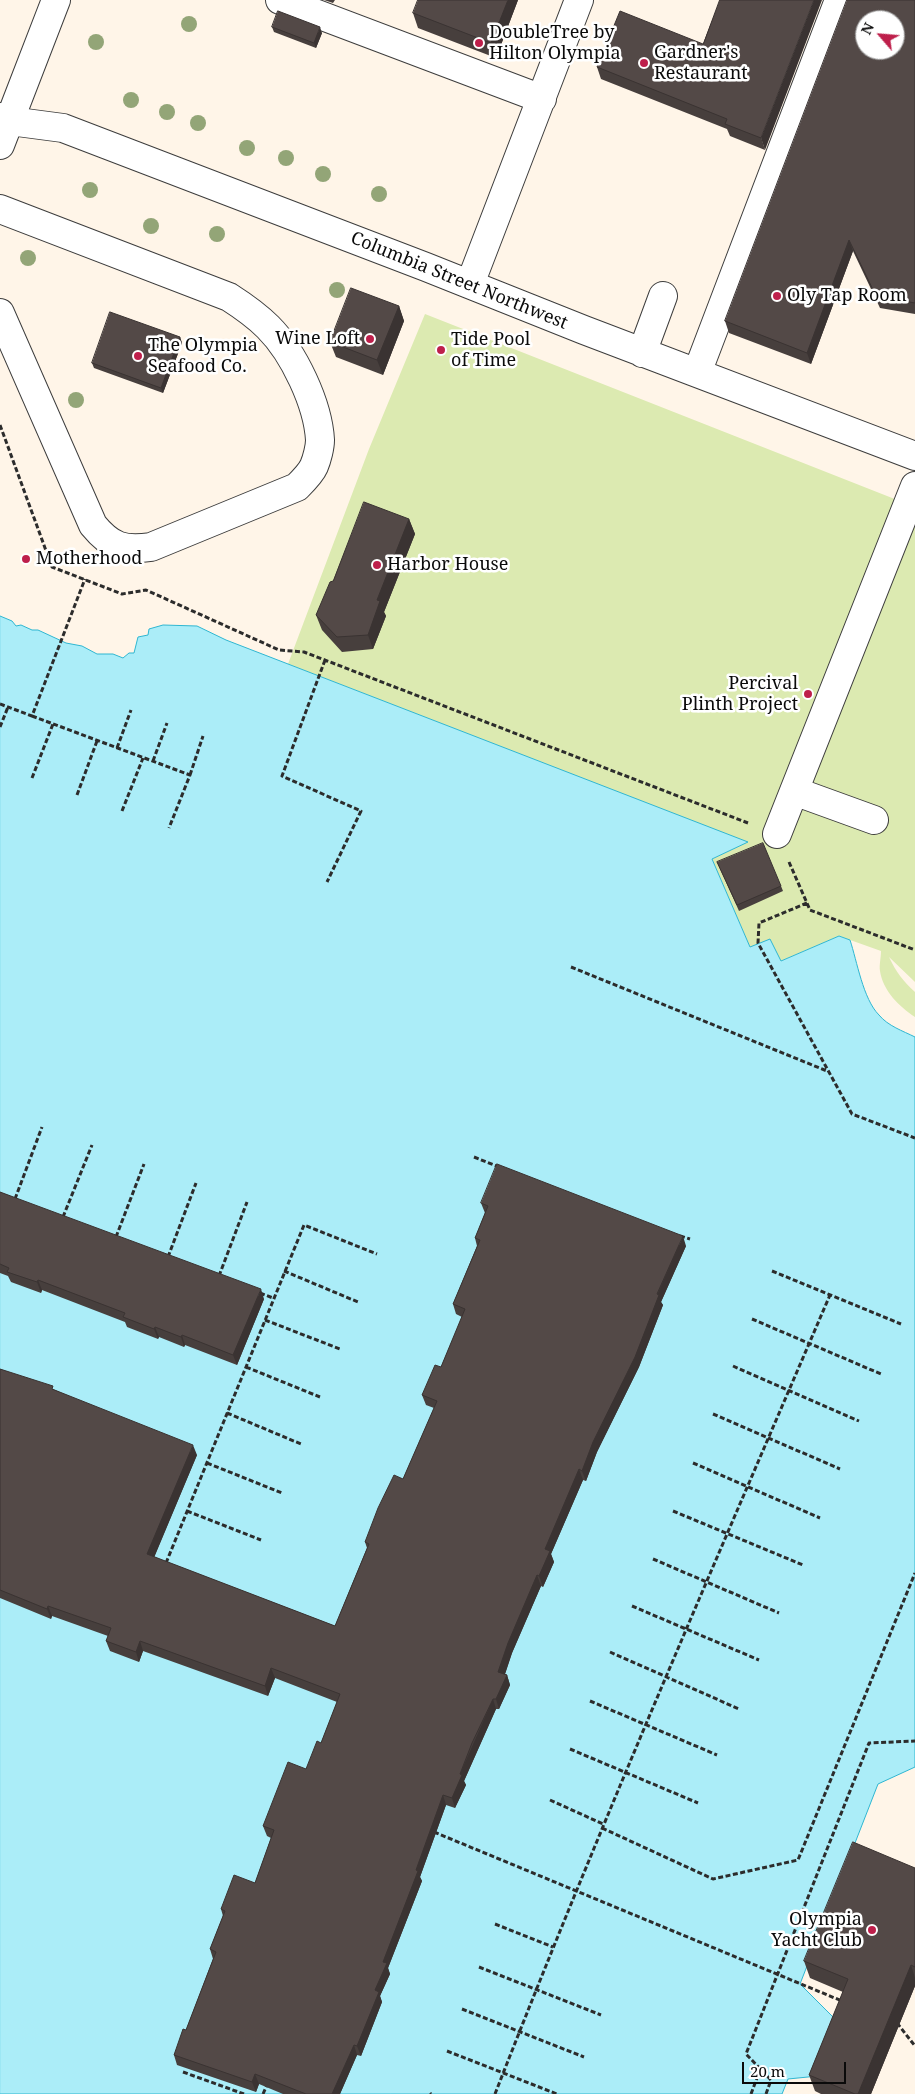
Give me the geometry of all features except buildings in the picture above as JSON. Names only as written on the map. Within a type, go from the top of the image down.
[{"type":"street","points":[[3,128],[56,0]]},
{"type":"street","points":[[280,0],[542,99]]},
{"type":"street","points":[[470,284],[579,0]]},
{"type":"street","points":[[697,373],[839,0]]},
{"type":"street","name":"Columbia Street Northwest","points":[[3,128],[63,128],[470,284],[642,353],[915,456]]},
{"type":"street","points":[[0,209],[229,297],[251,312],[270,329],[287,352],[314,406],[320,442],[314,468],[297,487],[151,547],[133,549],[115,546],[93,526],[0,313]]},
{"type":"street","points":[[642,353],[663,296]]},
{"type":"street","points":[[777,834],[877,586],[915,486]]},
{"type":"street","points":[[794,791],[874,820]]},
{"type":"path","points":[[0,426],[52,567],[122,594],[146,590],[279,650],[304,652],[777,834],[810,910],[915,950]]},
{"type":"path","points":[[32,716],[85,580]]},
{"type":"path","points":[[325,660],[282,776],[361,811],[327,882]]},
{"type":"path","points":[[0,704],[190,775]]},
{"type":"path","points":[[0,727],[8,707]]},
{"type":"path","points":[[117,748],[131,710]]},
{"type":"path","points":[[153,761],[167,723]]},
{"type":"path","points":[[32,778],[53,724]]},
{"type":"path","points":[[169,828],[203,736]]},
{"type":"path","points":[[77,795],[97,741]]},
{"type":"path","points":[[122,811],[143,758]]},
{"type":"path","points":[[807,903],[759,923],[758,943],[852,1114],[915,1138]]},
{"type":"path","points":[[572,967],[827,1071]]},
{"type":"path","points":[[15,1199],[42,1127]]},
{"type":"path","points":[[63,1218],[92,1146]]},
{"type":"path","points":[[474,1157],[501,1168]]},
{"type":"path","points":[[116,1238],[144,1164]]},
{"type":"path","points":[[168,1258],[196,1183]]},
{"type":"path","points":[[8,1196],[23,1202]]},
{"type":"path","points":[[219,1277],[247,1202]]},
{"type":"path","points":[[55,1214],[72,1221]]},
{"type":"path","points":[[166,1563],[304,1225],[377,1254]]},
{"type":"path","points":[[672,1232],[690,1240]]},
{"type":"path","points":[[107,1234],[124,1241]]},
{"type":"path","points":[[159,1254],[176,1261]]},
{"type":"path","points":[[284,1271],[358,1302]]},
{"type":"path","points":[[772,1271],[901,1324]]},
{"type":"path","points":[[210,1274],[228,1280]]},
{"type":"path","points":[[255,1291],[273,1298]]},
{"type":"path","points":[[495,2094],[575,1892],[665,1676],[830,1295]]},
{"type":"path","points":[[752,1319],[882,1374]]},
{"type":"path","points":[[265,1320],[340,1349]]},
{"type":"path","points":[[733,1366],[859,1421]]},
{"type":"path","points":[[246,1367],[320,1397]]},
{"type":"path","points":[[227,1413],[301,1444]]},
{"type":"path","points":[[713,1414],[840,1469]]},
{"type":"path","points":[[207,1463],[282,1493]]},
{"type":"path","points":[[693,1463],[820,1518]]},
{"type":"path","points":[[187,1511],[261,1540]]},
{"type":"path","points":[[673,1511],[803,1565]]},
{"type":"path","points":[[157,1559],[175,1566]]},
{"type":"path","points":[[653,1559],[778,1613]]},
{"type":"path","points":[[550,1800],[713,1878],[798,1860],[915,1573]]},
{"type":"path","points":[[632,1606],[759,1660]]},
{"type":"path","points":[[610,1652],[739,1708]]},
{"type":"path","points":[[590,1701],[717,1755]]},
{"type":"path","points":[[766,2094],[771,2080],[746,2054],[869,1743],[915,1741]]},
{"type":"path","points":[[570,1749],[698,1803]]},
{"type":"path","points":[[432,1831],[575,1892],[844,2002]]},
{"type":"path","points":[[495,1924],[553,1948]]},
{"type":"path","points":[[479,1966],[601,2015]]},
{"type":"path","points":[[462,2008],[584,2057]]},
{"type":"path","points":[[888,2020],[897,2023],[915,2046]]},
{"type":"path","points":[[446,2051],[557,2094]]},
{"type":"path","points":[[751,2094],[760,2070]]},
{"type":"path","points":[[183,2072],[244,2094]]},
{"type":"path","points":[[263,2094],[271,2076]]},
{"type":"green space","points":[[425,314],[915,507],[915,982],[889,957],[900,976],[915,992],[915,1017],[898,1003],[884,985],[880,969],[881,951],[839,936],[781,961],[750,947],[712,859],[747,842],[288,664],[369,449]]},
{"type":"water","points":[[0,616],[12,621],[16,626],[21,625],[32,630],[38,630],[66,643],[82,646],[97,654],[113,654],[123,658],[129,653],[134,653],[138,637],[148,635],[149,629],[163,625],[197,626],[226,640],[748,842],[712,859],[750,947],[770,939],[781,961],[839,936],[850,940],[861,979],[873,1008],[887,1022],[915,1037],[915,1767],[878,1784],[800,1984],[838,2022],[818,2076],[788,2079],[782,2094],[0,2094]]},
{"type":"place","name":"DoubleTree by Hilton Olympia","points":[[479,43]]},
{"type":"place","name":"Gardner's Restaurant","points":[[644,63]]},
{"type":"place","name":"Oly Tap Room","points":[[777,296]]},
{"type":"place","name":"Wine Loft","points":[[370,339]]},
{"type":"place","name":"Tide Pool of Time","points":[[441,350]]},
{"type":"place","name":"The Olympia Seafood Co.","points":[[138,356]]},
{"type":"place","name":"Motherhood","points":[[26,559]]},
{"type":"place","name":"Harbor House","points":[[377,565]]},
{"type":"place","name":"Percival Plinth Project","points":[[808,694]]},
{"type":"place","name":"Olympia Yacht Club","points":[[872,1930]]}]
